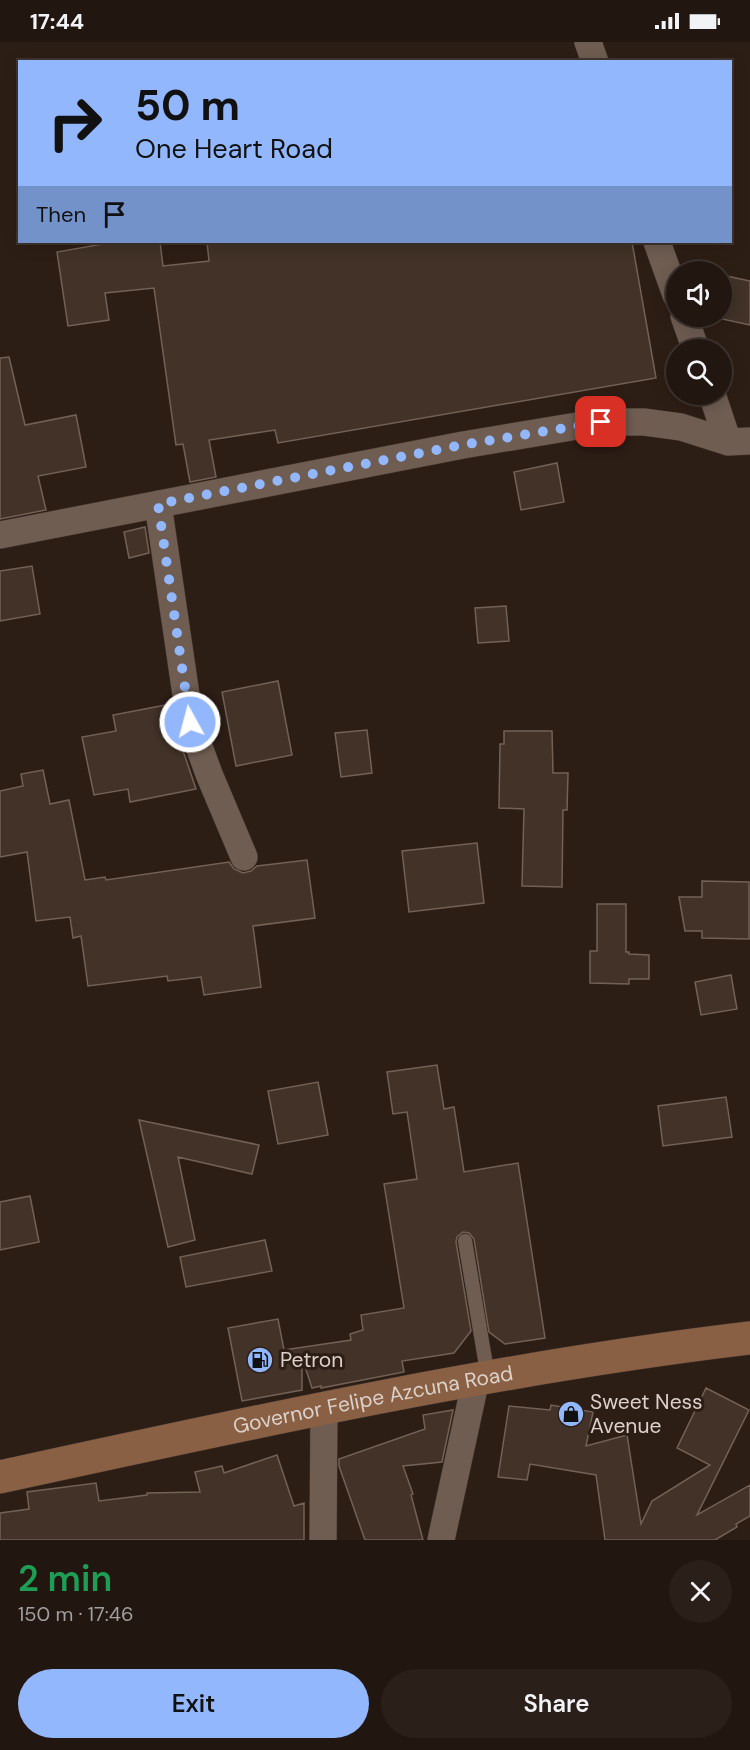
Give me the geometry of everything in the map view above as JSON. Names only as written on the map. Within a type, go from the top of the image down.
[{"type":"street","points":[[588,42],[594,60]]},
{"type":"street","points":[[657,243],[666,267]]},
{"type":"street","points":[[718,405],[739,441]]},
{"type":"street","points":[[0,535],[462,445],[601,422],[644,422],[681,427],[739,441]]},
{"type":"street","points":[[158,504],[190,722],[208,774],[244,857]]},
{"type":"street","name":"Governor Felipe Azcuna Road","points":[[0,1477],[242,1424],[482,1378],[750,1338]]},
{"type":"street","points":[[441,1540],[482,1378]]},
{"type":"street","points":[[323,1540],[324,1408]]},
{"type":"lane","points":[[465,1241],[482,1378]]},
{"type":"building","points":[[108,243],[160,243],[163,266],[209,261],[207,243],[632,243],[656,378],[278,443],[275,430],[209,440],[216,477],[190,482],[183,444],[176,445],[154,288],[105,293],[109,320],[68,326],[57,252]]},
{"type":"building","points":[[732,277],[750,281],[750,325],[732,321]]},
{"type":"building","points":[[9,357],[25,425],[76,415],[86,467],[38,476],[46,510],[0,519],[0,358]]},
{"type":"building","points":[[557,463],[564,502],[521,510],[514,472]]},
{"type":"building","points":[[145,527],[149,553],[129,558],[124,532]]},
{"type":"building","points":[[32,566],[40,614],[0,621],[0,571]]},
{"type":"building","points":[[506,606],[509,641],[478,643],[475,608]]},
{"type":"building","points":[[278,681],[292,755],[236,766],[222,692]]},
{"type":"building","points":[[171,704],[175,727],[196,789],[130,802],[128,789],[94,795],[82,737],[116,731],[113,715]]},
{"type":"building","points":[[367,730],[372,773],[341,777],[335,733]]},
{"type":"building","points":[[504,731],[552,731],[553,773],[568,773],[567,810],[563,810],[562,887],[522,886],[524,809],[499,808],[500,744],[504,744]]},
{"type":"building","points":[[43,770],[50,804],[69,800],[85,880],[105,877],[106,880],[229,862],[234,869],[243,873],[257,866],[307,860],[315,918],[253,926],[261,987],[204,995],[201,977],[168,981],[167,976],[88,986],[81,936],[73,938],[70,917],[36,921],[27,852],[0,857],[0,791],[23,786],[21,774]]},
{"type":"building","points":[[477,843],[484,903],[409,912],[402,851]]},
{"type":"building","points":[[702,881],[749,882],[749,939],[702,938],[702,931],[685,931],[679,897],[702,897]]},
{"type":"building","points":[[597,904],[626,904],[626,952],[649,955],[649,979],[629,979],[629,984],[590,983],[590,951],[597,951]]},
{"type":"building","points":[[731,975],[737,1009],[701,1015],[695,982]]},
{"type":"building","points":[[437,1065],[444,1109],[454,1107],[464,1172],[518,1163],[545,1338],[505,1344],[489,1332],[474,1239],[469,1233],[463,1232],[457,1237],[456,1242],[471,1331],[454,1353],[402,1361],[404,1372],[321,1388],[321,1386],[312,1388],[302,1357],[302,1390],[242,1401],[228,1328],[278,1319],[284,1350],[351,1340],[350,1334],[363,1330],[361,1315],[404,1308],[384,1184],[417,1179],[407,1112],[393,1114],[387,1072]]},
{"type":"building","points":[[318,1082],[328,1135],[278,1144],[268,1091]]},
{"type":"building","points":[[726,1097],[732,1137],[663,1146],[658,1106]]},
{"type":"building","points":[[139,1120],[259,1145],[252,1174],[178,1157],[195,1240],[168,1247]]},
{"type":"building","points":[[30,1196],[39,1242],[0,1250],[0,1202]]},
{"type":"building","points":[[265,1240],[272,1271],[186,1287],[180,1257]]},
{"type":"building","points":[[706,1388],[749,1410],[697,1515],[750,1485],[750,1516],[715,1540],[605,1540],[596,1475],[530,1464],[527,1480],[498,1477],[509,1406],[550,1410],[551,1405],[593,1412],[586,1446],[627,1435],[641,1524],[652,1501],[710,1465],[677,1448]]},
{"type":"building","points":[[453,1410],[442,1462],[403,1466],[413,1494],[411,1495],[423,1540],[365,1540],[339,1466],[339,1459],[425,1429],[423,1415]]},
{"type":"building","points":[[277,1455],[294,1506],[304,1503],[304,1540],[0,1540],[0,1513],[29,1509],[27,1492],[96,1483],[99,1501],[147,1495],[147,1493],[200,1492],[195,1472],[222,1466],[224,1473]]},
{"type":"place","name":"Petron","points":[[260,1360]]},
{"type":"place","name":"Sweet Ness Avenue","points":[[571,1414]]},
{"type":"route","points":[[190,722],[158,504],[462,445],[601,422]]}]
